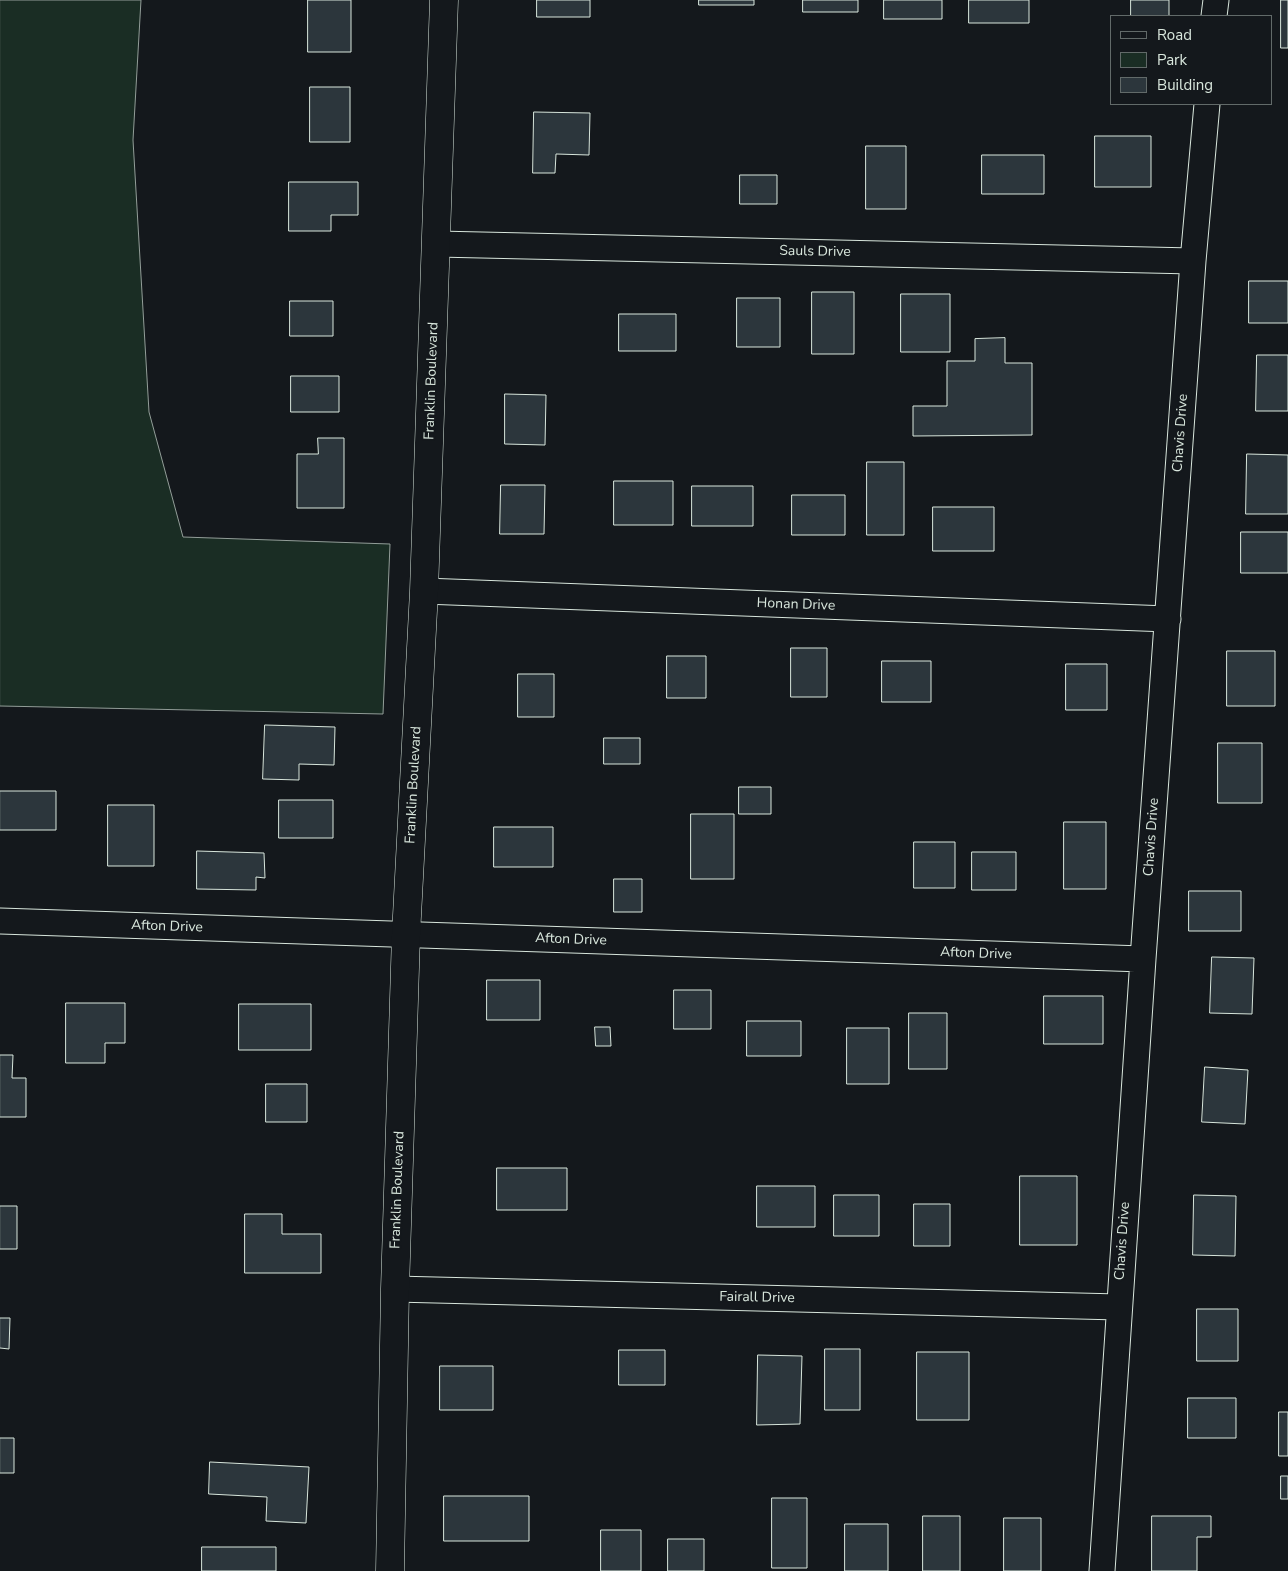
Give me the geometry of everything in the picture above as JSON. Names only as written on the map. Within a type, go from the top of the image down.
[{"type":"street","name":"Franklin Boulevard","points":[[390,1571],[395,1289],[406,934],[424,591],[444,0]]},
{"type":"street","points":[[1214,15],[1216,0]]},
{"type":"street","name":"Chavis Drive","points":[[1102,1571],[1142,960],[1193,261],[1207,105]]},
{"type":"street","name":"Sauls Drive","points":[[437,244],[1193,261]]},
{"type":"street","name":"Honan Drive","points":[[424,591],[1168,619]]},
{"type":"street","name":"Afton Drive","points":[[0,921],[1142,960]]},
{"type":"street","name":"Fairall Drive","points":[[395,1289],[1119,1307]]},
{"type":"green space","points":[[0,0],[141,0],[133,140],[149,412],[183,537],[390,544],[383,714],[0,706]]},
{"type":"building","points":[[308,0],[351,0],[351,52],[308,52]]},
{"type":"building","points":[[537,0],[590,0],[590,17],[537,17]]},
{"type":"building","points":[[699,0],[754,0],[754,5],[699,5]]},
{"type":"building","points":[[803,0],[858,0],[858,12],[803,12]]},
{"type":"building","points":[[884,0],[942,0],[942,19],[884,19]]},
{"type":"building","points":[[969,0],[1029,0],[1029,23],[969,23]]},
{"type":"building","points":[[1131,0],[1169,0],[1169,15],[1131,15]]},
{"type":"building","points":[[1281,0],[1288,0],[1288,48],[1281,48]]},
{"type":"building","points":[[310,87],[350,87],[350,142],[310,142]]},
{"type":"building","points":[[534,112],[590,113],[589,155],[556,154],[555,173],[533,173]]},
{"type":"building","points":[[1095,136],[1151,136],[1151,187],[1095,187]]},
{"type":"building","points":[[866,146],[906,146],[906,209],[866,209]]},
{"type":"building","points":[[982,155],[1044,155],[1044,194],[982,194]]},
{"type":"building","points":[[740,175],[777,175],[777,204],[740,204]]},
{"type":"building","points":[[289,182],[358,182],[358,215],[331,215],[331,231],[289,231]]},
{"type":"building","points":[[1249,281],[1288,281],[1288,323],[1249,323]]},
{"type":"building","points":[[812,292],[854,292],[854,354],[812,354]]},
{"type":"building","points":[[901,294],[950,294],[950,352],[901,352]]},
{"type":"building","points":[[737,298],[780,298],[780,347],[737,347]]},
{"type":"building","points":[[290,301],[333,301],[333,336],[290,336]]},
{"type":"building","points":[[619,314],[676,314],[676,351],[619,351]]},
{"type":"building","points":[[1005,338],[1005,363],[1032,363],[1032,435],[913,436],[913,406],[947,406],[947,361],[975,361],[975,339]]},
{"type":"building","points":[[1257,355],[1288,355],[1288,411],[1256,411]]},
{"type":"building","points":[[291,376],[339,376],[339,412],[291,412]]},
{"type":"building","points":[[505,394],[546,395],[545,445],[505,444]]},
{"type":"building","points":[[318,438],[344,438],[344,508],[297,508],[297,454],[318,454]]},
{"type":"building","points":[[1247,454],[1288,455],[1288,514],[1246,514]]},
{"type":"building","points":[[867,462],[904,462],[904,535],[867,535]]},
{"type":"building","points":[[614,481],[673,481],[673,525],[614,525]]},
{"type":"building","points":[[501,485],[545,485],[544,534],[500,534]]},
{"type":"building","points":[[692,486],[753,486],[753,526],[692,526]]},
{"type":"building","points":[[792,495],[845,495],[845,535],[792,535]]},
{"type":"building","points":[[933,507],[994,507],[994,551],[933,551]]},
{"type":"building","points":[[1241,532],[1288,532],[1288,573],[1241,573]]},
{"type":"building","points":[[791,648],[827,648],[827,697],[791,697]]},
{"type":"building","points":[[1227,651],[1275,651],[1275,706],[1227,706]]},
{"type":"building","points":[[667,656],[706,656],[706,698],[667,698]]},
{"type":"building","points":[[882,661],[931,661],[931,702],[882,702]]},
{"type":"building","points":[[1066,664],[1107,664],[1107,710],[1066,710]]},
{"type":"building","points":[[518,674],[554,674],[554,717],[518,717]]},
{"type":"building","points":[[265,725],[335,727],[334,765],[299,764],[299,780],[263,779]]},
{"type":"building","points":[[604,738],[640,738],[640,764],[604,764]]},
{"type":"building","points":[[1218,743],[1262,743],[1262,803],[1218,803]]},
{"type":"building","points":[[739,787],[771,787],[771,814],[739,814]]},
{"type":"building","points":[[0,791],[56,791],[56,830],[0,830]]},
{"type":"building","points":[[279,800],[333,800],[333,838],[279,838]]},
{"type":"building","points":[[108,805],[154,805],[154,866],[108,866]]},
{"type":"building","points":[[691,814],[734,814],[734,879],[691,879]]},
{"type":"building","points":[[1064,822],[1106,822],[1106,889],[1064,889]]},
{"type":"building","points":[[494,827],[553,827],[553,867],[494,867]]},
{"type":"building","points":[[914,842],[955,842],[955,888],[914,888]]},
{"type":"building","points":[[197,851],[264,853],[265,878],[256,877],[256,890],[197,889]]},
{"type":"building","points":[[972,852],[1016,852],[1016,890],[972,890]]},
{"type":"building","points":[[614,879],[642,879],[642,912],[614,912]]},
{"type":"building","points":[[1189,891],[1241,891],[1241,931],[1189,931]]},
{"type":"building","points":[[1212,957],[1254,958],[1252,1014],[1210,1013]]},
{"type":"building","points":[[487,980],[540,980],[540,1020],[487,1020]]},
{"type":"building","points":[[674,990],[711,990],[711,1029],[674,1029]]},
{"type":"building","points":[[1044,996],[1103,996],[1103,1044],[1044,1044]]},
{"type":"building","points":[[66,1003],[125,1003],[125,1043],[105,1043],[105,1063],[66,1063]]},
{"type":"building","points":[[239,1004],[311,1004],[311,1050],[239,1050]]},
{"type":"building","points":[[909,1013],[947,1013],[947,1069],[909,1069]]},
{"type":"building","points":[[747,1021],[801,1021],[801,1056],[747,1056]]},
{"type":"building","points":[[595,1027],[610,1027],[611,1046],[596,1046]]},
{"type":"building","points":[[847,1028],[889,1028],[889,1084],[847,1084]]},
{"type":"building","points":[[0,1055],[13,1055],[12,1078],[26,1078],[26,1117],[0,1117]]},
{"type":"building","points":[[1205,1067],[1248,1070],[1245,1124],[1202,1122]]},
{"type":"building","points":[[266,1084],[307,1084],[307,1122],[266,1122]]},
{"type":"building","points":[[497,1168],[567,1168],[567,1210],[497,1210]]},
{"type":"building","points":[[1020,1176],[1077,1176],[1077,1245],[1020,1245]]},
{"type":"building","points":[[757,1186],[815,1186],[815,1227],[757,1227]]},
{"type":"building","points":[[834,1195],[879,1195],[879,1236],[834,1236]]},
{"type":"building","points":[[1194,1195],[1236,1196],[1235,1256],[1193,1255]]},
{"type":"building","points":[[914,1204],[950,1204],[950,1246],[914,1246]]},
{"type":"building","points":[[0,1206],[17,1206],[17,1249],[0,1249]]},
{"type":"building","points":[[245,1214],[282,1214],[282,1234],[321,1234],[321,1273],[245,1273]]},
{"type":"building","points":[[1197,1309],[1238,1309],[1238,1361],[1197,1361]]},
{"type":"building","points":[[0,1318],[10,1318],[9,1349],[0,1348]]},
{"type":"building","points":[[825,1349],[860,1349],[860,1410],[825,1410]]},
{"type":"building","points":[[619,1350],[665,1350],[665,1385],[619,1385]]},
{"type":"building","points":[[917,1352],[969,1352],[969,1420],[917,1420]]},
{"type":"building","points":[[758,1355],[802,1356],[800,1424],[757,1425]]},
{"type":"building","points":[[440,1366],[493,1366],[493,1410],[440,1410]]},
{"type":"building","points":[[1188,1398],[1236,1398],[1236,1438],[1188,1438]]},
{"type":"building","points":[[1279,1412],[1288,1412],[1288,1456],[1279,1456]]},
{"type":"building","points":[[0,1438],[14,1438],[14,1473],[0,1473]]},
{"type":"building","points":[[210,1462],[309,1467],[306,1523],[266,1521],[267,1497],[209,1494]]},
{"type":"building","points":[[1281,1476],[1288,1476],[1288,1499],[1281,1499]]},
{"type":"building","points":[[444,1496],[529,1496],[529,1541],[444,1541]]},
{"type":"building","points":[[772,1498],[807,1498],[807,1568],[772,1568]]},
{"type":"building","points":[[923,1516],[960,1516],[960,1571],[923,1571]]},
{"type":"building","points":[[1152,1516],[1211,1516],[1211,1537],[1197,1537],[1197,1571],[1152,1571]]},
{"type":"building","points":[[1004,1518],[1041,1518],[1041,1571],[1004,1571]]},
{"type":"building","points":[[845,1524],[888,1524],[888,1571],[845,1571]]},
{"type":"building","points":[[601,1530],[641,1530],[641,1571],[601,1571]]},
{"type":"building","points":[[668,1539],[704,1539],[704,1571],[668,1571]]},
{"type":"building","points":[[202,1547],[276,1547],[276,1571],[202,1571]]}]
